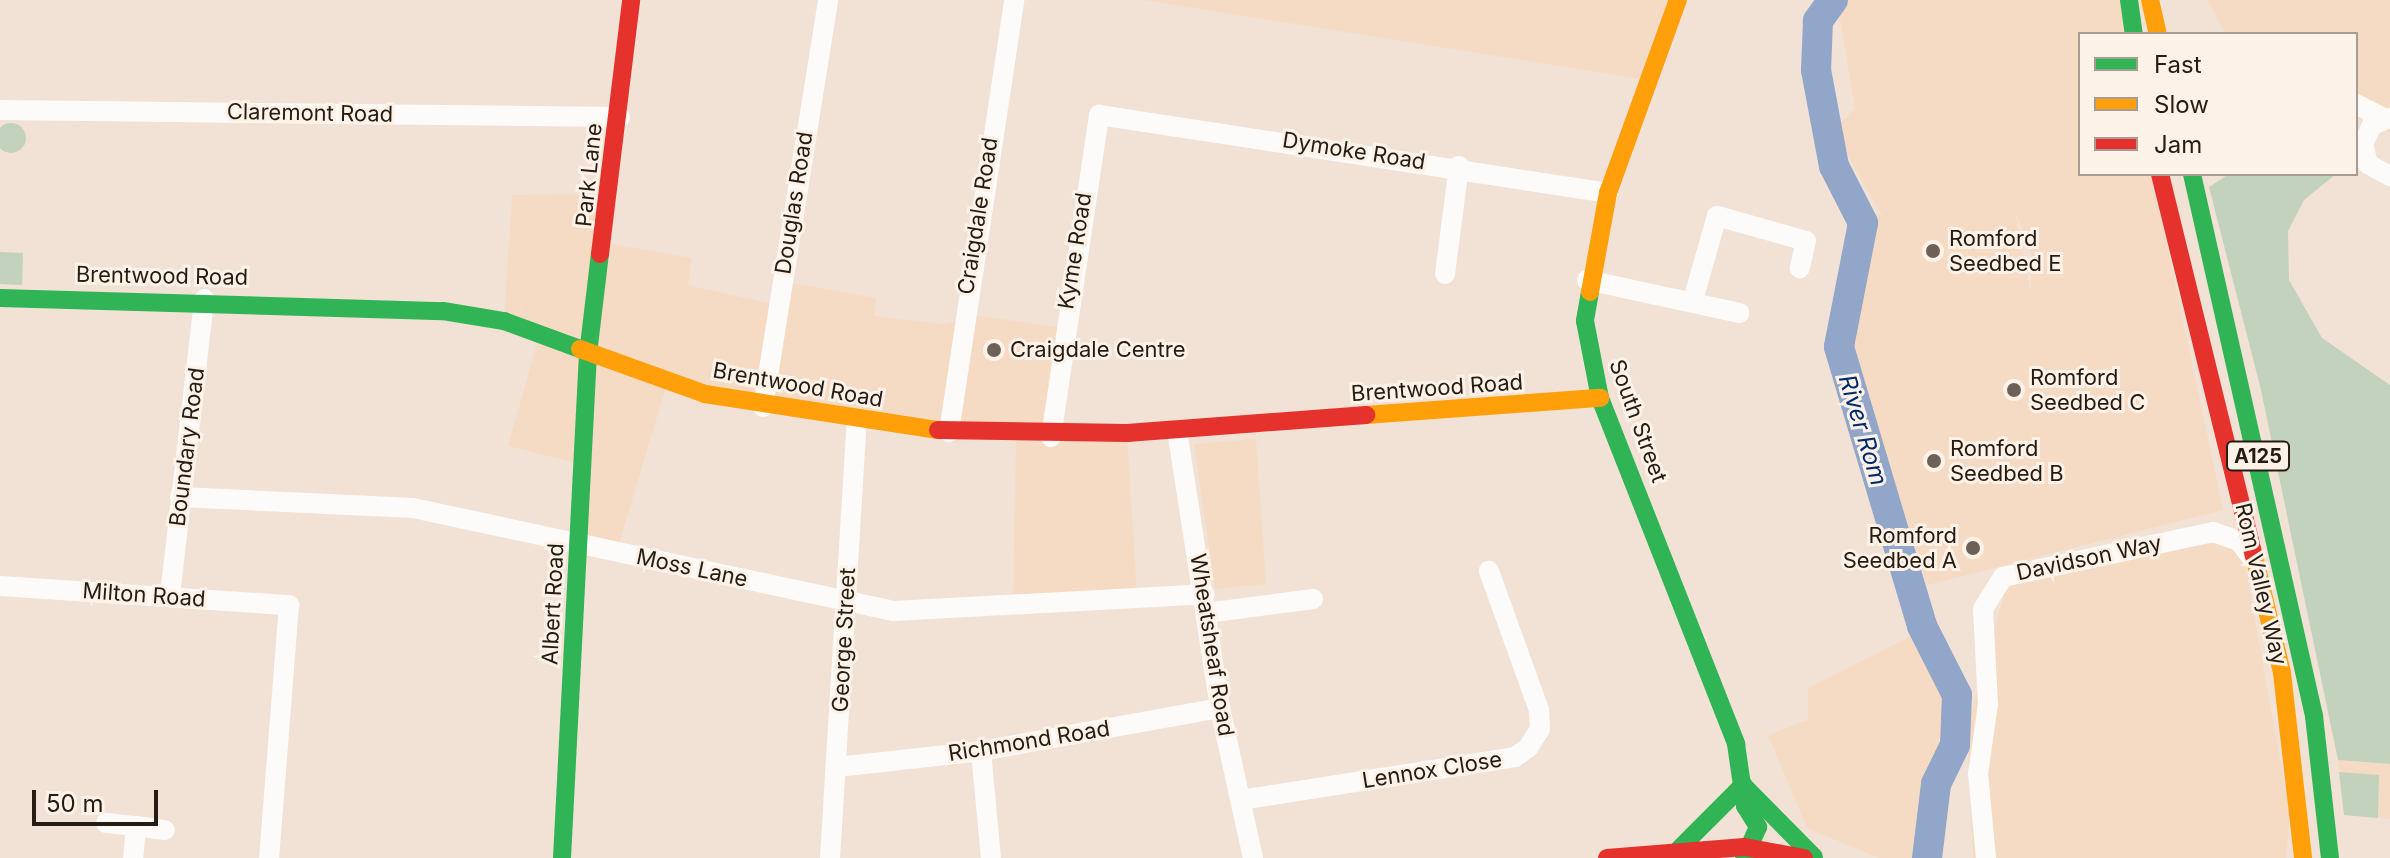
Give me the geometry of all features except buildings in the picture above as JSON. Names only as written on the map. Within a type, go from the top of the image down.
[{"type":"street","name":"Park Lane","points":[[588,354],[620,117],[631,0]]},
{"type":"street","name":"Douglas Road","points":[[763,407],[828,0]]},
{"type":"street","name":"Craigdale Road","points":[[949,432],[1014,0]]},
{"type":"street","name":"South Street","points":[[1678,0],[1608,193],[1587,280],[1585,321],[1600,398],[1719,698],[1743,785],[1745,806],[1758,827],[1748,854]]},
{"type":"street","points":[[2129,0],[2134,32]]},
{"type":"street","points":[[2150,0],[2158,32]]},
{"type":"street","points":[[2358,105],[2388,118]]},
{"type":"street","name":"Claremont Road","points":[[0,110],[620,117]]},
{"type":"street","name":"Dymoke Road","points":[[1099,115],[1459,166],[1608,193]]},
{"type":"street","name":"Kyme Road","points":[[1051,437],[1099,115]]},
{"type":"street","points":[[2388,118],[2360,136],[2368,164],[2390,176]]},
{"type":"street","points":[[1445,274],[1459,166]]},
{"type":"street","name":"Rom Valley Way","points":[[2160,176],[2257,565],[2294,745],[2303,858]]},
{"type":"street","name":"Rom Valley Way","points":[[2192,176],[2314,716],[2330,858]]},
{"type":"street","points":[[1693,300],[1717,216],[1806,241],[1800,268]]},
{"type":"street","points":[[1587,280],[1693,300],[1739,313]]},
{"type":"street","name":"Brentwood Road","points":[[0,298],[204,299],[443,311],[504,321],[647,378],[763,407],[949,432],[1051,437],[1600,398]]},
{"type":"street","name":"Boundary Road","points":[[170,595],[204,299]]},
{"type":"street","name":"Albert Road","points":[[562,858],[581,543],[588,354]]},
{"type":"street","name":"George Street","points":[[830,858],[857,422]]},
{"type":"street","name":"Wheatsheaf Road","points":[[1177,430],[1220,708],[1253,858]]},
{"type":"street","name":"Moss Lane","points":[[180,497],[413,508],[847,604],[894,611],[1313,599]]},
{"type":"street","name":"Davidson Way","points":[[1986,858],[1978,774],[1988,704],[1983,609],[2003,577],[2213,532],[2239,541],[2257,565]]},
{"type":"street","name":"Lennox Close","points":[[1241,800],[1515,757],[1528,748],[1540,729],[1539,710],[1489,571]]},
{"type":"street","name":"Milton Road","points":[[0,586],[289,605],[269,858]]},
{"type":"street","name":"Richmond Road","points":[[837,767],[981,751],[1220,708]]},
{"type":"street","points":[[981,751],[991,858]]},
{"type":"street","points":[[1673,853],[1743,785],[1815,858]]},
{"type":"street","points":[[106,823],[165,830]]},
{"type":"street","points":[[133,858],[136,826]]},
{"type":"street","points":[[1607,858],[1673,853],[1804,858]]},
{"type":"shaded area","points":[[1143,0],[1676,0],[1648,80]]},
{"type":"shaded area","points":[[1837,0],[2123,0],[2128,32],[2078,32],[2078,176],[2152,176],[2223,510],[1927,585],[1848,335],[1856,272],[1876,213],[1883,218],[1834,130],[1855,109]],"holes":[[[2015,211],[2031,253],[2030,288]]]},
{"type":"shaded area","points":[[2207,0],[2390,0],[2390,133],[2358,114],[2358,32],[2225,32]]},
{"type":"shaded area","points":[[596,194],[606,243],[692,258],[688,285],[777,305],[781,281],[876,298],[874,316],[943,324],[981,316],[1063,328],[1051,426],[1127,433],[1137,597],[1013,606],[1016,436],[667,384],[619,544],[581,535],[584,465],[508,446],[540,333],[504,321],[512,195]]},
{"type":"shaded area","points":[[1256,439],[1266,584],[1215,589],[1194,444]]},
{"type":"shaded area","points":[[2216,542],[2243,554],[2290,814],[2286,858],[1973,858],[1967,729],[2007,584]]},
{"type":"shaded area","points":[[1919,632],[1948,693],[1942,756],[1925,779],[1917,858],[1879,858],[1807,828],[1768,735],[1808,720],[1808,688]]},
{"type":"shaded area","points":[[2338,760],[2390,764],[2390,819],[2344,815]]},
{"type":"green space","points":[[5,124],[17,124],[25,132],[25,144],[17,152],[5,152],[-1,146],[-1,130]]},
{"type":"green space","points":[[2226,176],[2334,176],[2304,200],[2288,231],[2289,280],[2322,338],[2390,385],[2390,764],[2338,760],[2261,390],[2209,187]]},
{"type":"green space","points":[[0,252],[23,253],[22,285],[0,284]]},
{"type":"green space","points":[[2339,772],[2379,775],[2378,818],[2344,815]]},
{"type":"waterway","name":"River Rom","points":[[1833,0],[1818,21],[1816,70],[1834,166],[1863,223],[1839,347],[1922,626],[1957,695],[1955,745],[1936,784],[1927,858]]},
{"type":"traffic: fast","points":[[2129,0],[2134,32]]},
{"type":"traffic: fast","points":[[2192,176],[2314,716],[2330,858]]},
{"type":"traffic: fast","points":[[562,858],[588,354],[600,254]]},
{"type":"traffic: fast","points":[[1590,292],[1585,321],[1600,398],[1736,744],[1745,806],[1758,827],[1744,858]]},
{"type":"traffic: fast","points":[[0,298],[443,311],[504,321],[580,349]]},
{"type":"traffic: fast","points":[[1679,849],[1743,785],[1814,857]]},
{"type":"traffic: slow","points":[[1590,292],[1608,193],[1678,0]]},
{"type":"traffic: slow","points":[[2150,0],[2158,32]]},
{"type":"traffic: slow","points":[[580,349],[705,394],[938,430]]},
{"type":"traffic: slow","points":[[1366,415],[1600,398]]},
{"type":"traffic: slow","points":[[2254,556],[2282,673],[2303,858]]},
{"type":"traffic: jam","points":[[600,254],[631,0]]},
{"type":"traffic: jam","points":[[2160,176],[2254,556]]},
{"type":"traffic: jam","points":[[938,430],[1127,433],[1366,415]]},
{"type":"traffic: jam","points":[[1607,858],[1745,847],[1804,858]]},
{"type":"place","name":"Romford Seedbed E","points":[[1933,251]]},
{"type":"place","name":"Craigdale Centre","points":[[994,350]]},
{"type":"place","name":"Romford Seedbed C","points":[[2014,390]]},
{"type":"place","name":"Romford Seedbed B","points":[[1934,461]]},
{"type":"place","name":"Romford Seedbed A","points":[[1973,548]]}]
